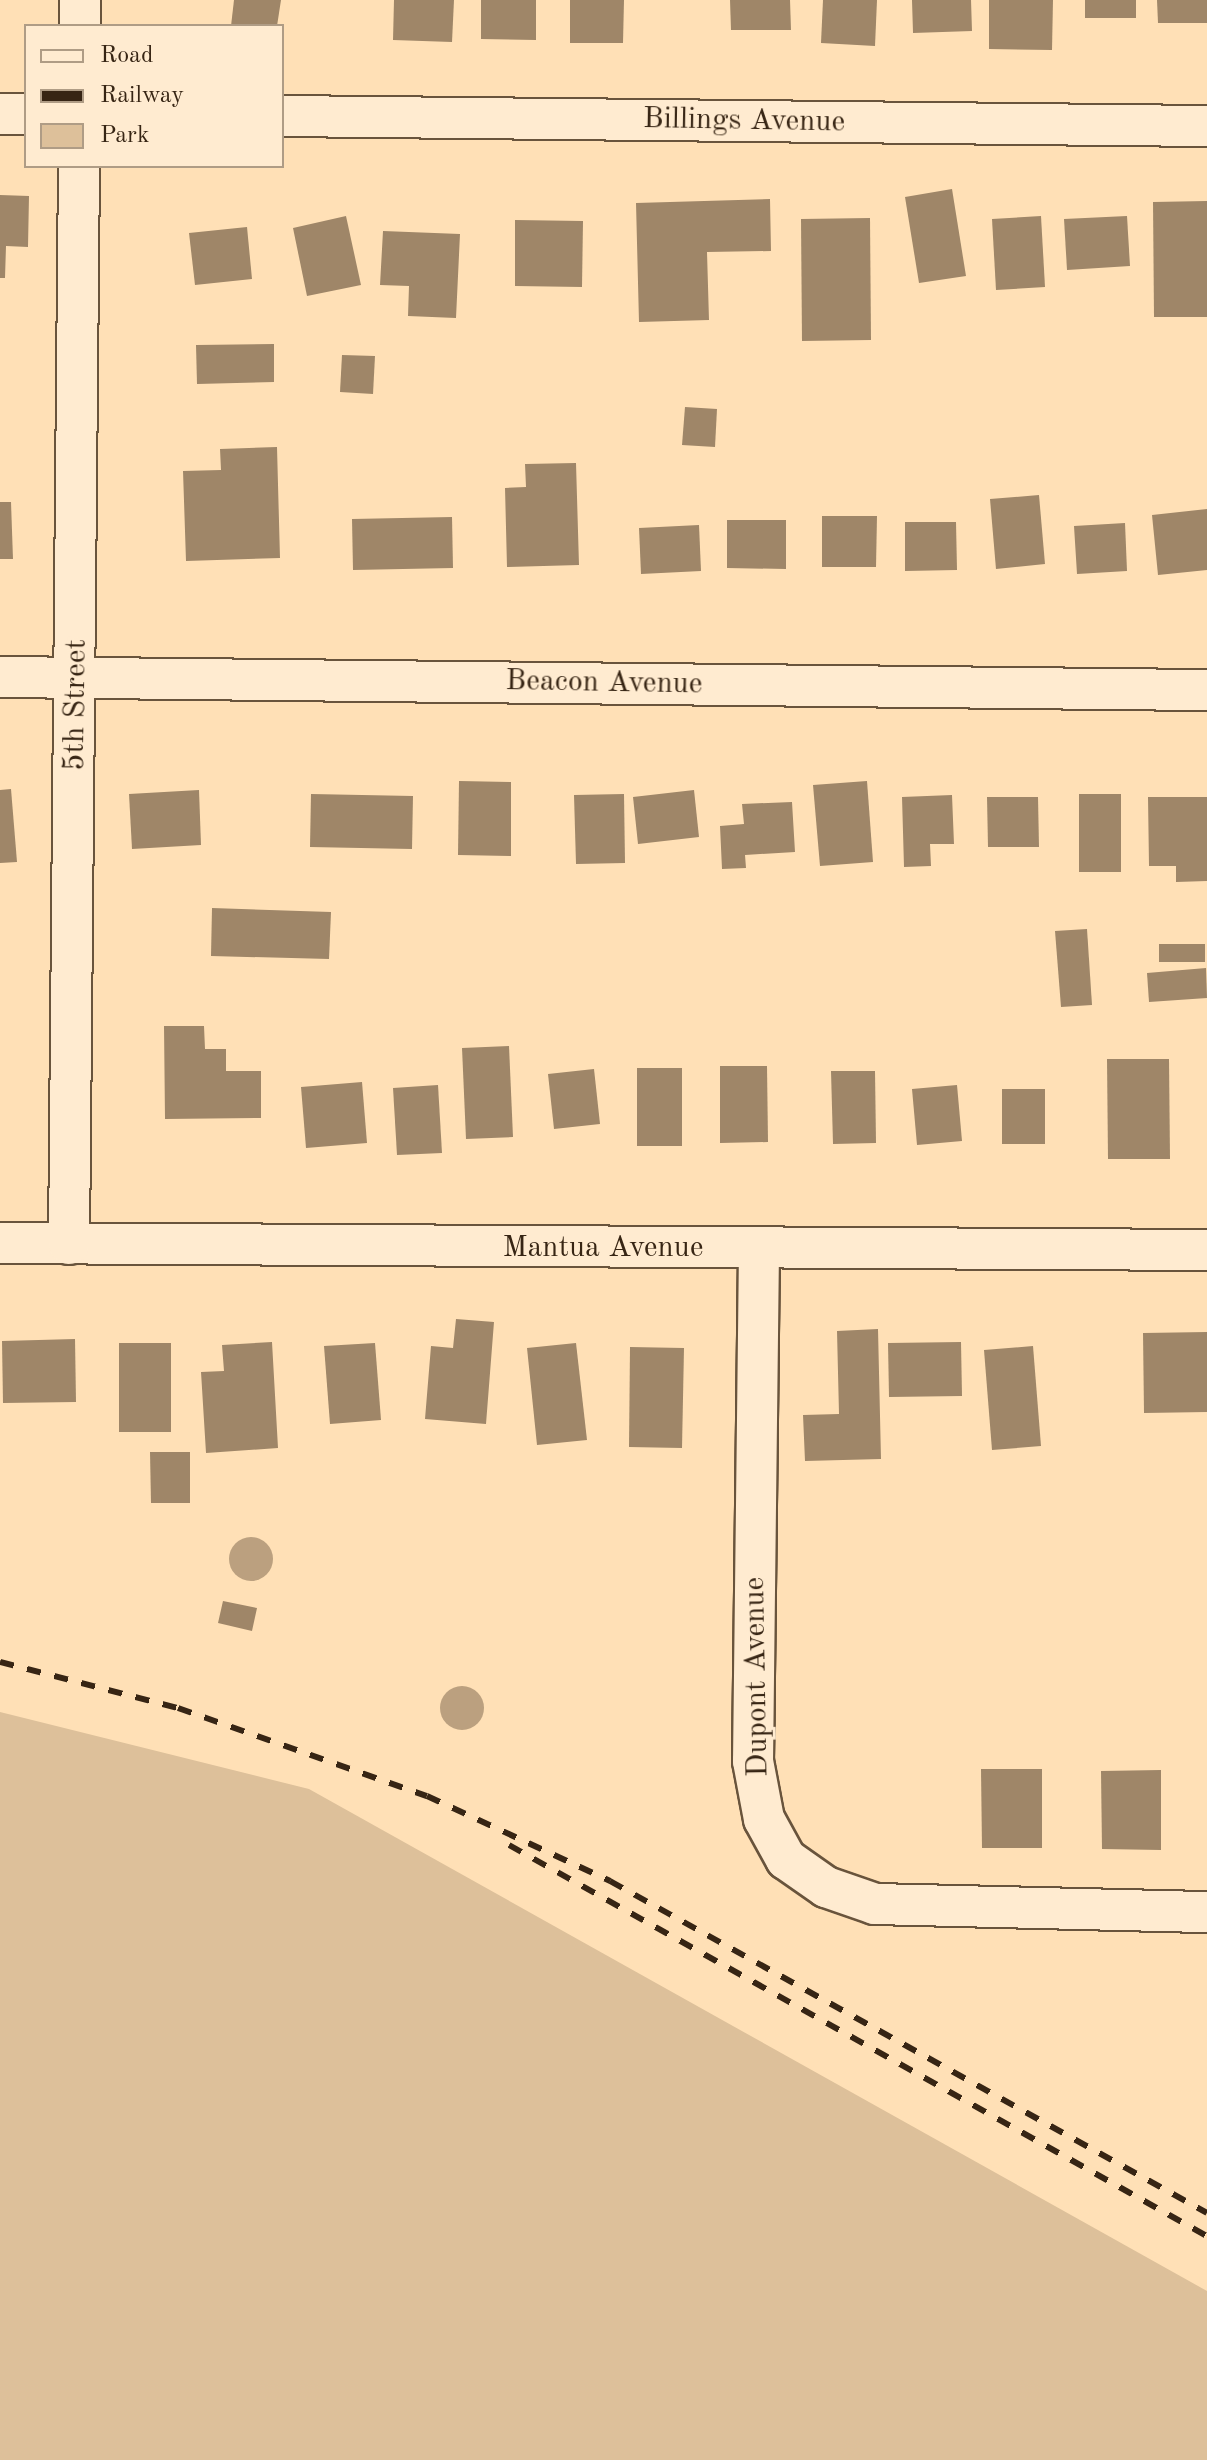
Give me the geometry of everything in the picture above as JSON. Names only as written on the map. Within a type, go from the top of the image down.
[{"type":"street","points":[[80,0],[80,24]]},
{"type":"street","points":[[0,114],[24,114]]},
{"type":"street","name":"Billings Avenue","points":[[284,116],[1207,126]]},
{"type":"street","name":"5th Street","points":[[69,1244],[77,677],[79,168]]},
{"type":"street","name":"Beacon Avenue","points":[[0,677],[1207,690]]},
{"type":"street","name":"Mantua Avenue","points":[[0,1243],[1207,1250]]},
{"type":"street","name":"Dupont Avenue","points":[[759,1249],[753,1761],[764,1819],[786,1859],[826,1887],[875,1904],[1207,1912]]},
{"type":"green space","points":[[0,1712],[309,1789],[1207,2291],[1207,2460],[0,2460]]},
{"type":"shaded area","points":[[251,1537],[267,1543],[273,1559],[267,1575],[251,1581],[235,1575],[229,1559],[235,1543]]},
{"type":"shaded area","points":[[462,1686],[478,1692],[484,1708],[478,1724],[462,1730],[446,1724],[440,1708],[446,1692]]},
{"type":"building","points":[[234,0],[281,0],[277,24],[231,24]]},
{"type":"building","points":[[394,0],[454,0],[452,42],[393,40]]},
{"type":"building","points":[[481,0],[536,0],[536,40],[481,39]]},
{"type":"building","points":[[570,0],[624,0],[623,43],[570,43]]},
{"type":"building","points":[[730,0],[790,0],[791,30],[731,30]]},
{"type":"building","points":[[823,0],[877,0],[875,46],[821,43]]},
{"type":"building","points":[[912,0],[971,0],[972,31],[913,33]]},
{"type":"building","points":[[989,0],[1053,0],[1052,50],[989,49]]},
{"type":"building","points":[[1085,0],[1136,0],[1136,18],[1085,18]]},
{"type":"building","points":[[1157,0],[1207,0],[1207,23],[1158,23]]},
{"type":"building","points":[[952,189],[966,276],[919,283],[905,197]]},
{"type":"building","points":[[0,195],[29,196],[28,247],[6,246],[5,278],[0,278]]},
{"type":"building","points":[[770,199],[771,251],[707,252],[709,320],[639,322],[636,203]]},
{"type":"building","points":[[1207,201],[1207,317],[1154,317],[1153,202]]},
{"type":"building","points":[[346,216],[361,285],[307,296],[293,228]]},
{"type":"building","points":[[1041,216],[1045,287],[996,290],[992,219]]},
{"type":"building","points":[[1127,216],[1130,266],[1067,270],[1064,219]]},
{"type":"building","points":[[870,218],[871,340],[802,341],[801,219]]},
{"type":"building","points":[[515,220],[583,221],[582,287],[515,286]]},
{"type":"building","points":[[247,227],[252,279],[195,285],[189,233]]},
{"type":"building","points":[[383,231],[460,234],[456,318],[408,316],[409,286],[380,285]]},
{"type":"building","points":[[274,344],[274,382],[197,384],[196,345]]},
{"type":"building","points":[[342,355],[375,356],[373,394],[340,392]]},
{"type":"building","points":[[685,407],[717,409],[715,447],[682,445]]},
{"type":"building","points":[[277,447],[280,558],[186,561],[183,471],[221,470],[220,449]]},
{"type":"building","points":[[576,463],[579,565],[507,567],[505,488],[526,487],[525,464]]},
{"type":"building","points":[[1039,495],[1045,564],[996,569],[990,499]]},
{"type":"building","points":[[0,502],[11,502],[13,559],[0,559]]},
{"type":"building","points":[[1207,509],[1207,570],[1158,575],[1152,515]]},
{"type":"building","points":[[822,516],[877,516],[876,567],[822,567]]},
{"type":"building","points":[[452,517],[453,568],[353,570],[352,519]]},
{"type":"building","points":[[727,520],[786,520],[786,569],[727,568]]},
{"type":"building","points":[[905,522],[956,522],[957,570],[905,571]]},
{"type":"building","points":[[1125,523],[1127,571],[1077,574],[1074,526]]},
{"type":"building","points":[[699,525],[701,571],[641,574],[639,528]]},
{"type":"building","points":[[459,781],[511,782],[511,856],[458,855]]},
{"type":"building","points":[[867,781],[873,862],[820,866],[813,785]]},
{"type":"building","points":[[11,789],[17,862],[0,863],[0,790]]},
{"type":"building","points":[[199,790],[201,845],[132,849],[129,794]]},
{"type":"building","points":[[694,790],[699,837],[638,844],[633,797]]},
{"type":"building","points":[[311,794],[413,796],[412,849],[310,847]]},
{"type":"building","points":[[624,794],[625,863],[576,864],[574,795]]},
{"type":"building","points":[[1079,794],[1121,794],[1121,872],[1079,872]]},
{"type":"building","points":[[952,795],[954,844],[930,844],[931,866],[904,867],[902,797]]},
{"type":"building","points":[[987,797],[1038,797],[1039,847],[988,847]]},
{"type":"building","points":[[1148,797],[1207,797],[1207,881],[1176,882],[1176,866],[1149,866]]},
{"type":"building","points":[[792,802],[795,852],[745,855],[746,868],[722,869],[720,826],[744,824],[742,804]]},
{"type":"building","points":[[212,908],[331,912],[329,959],[211,956]]},
{"type":"building","points":[[1087,929],[1092,1005],[1061,1007],[1055,931]]},
{"type":"building","points":[[1159,944],[1205,944],[1205,962],[1159,962]]},
{"type":"building","points":[[1206,968],[1207,998],[1149,1002],[1147,973]]},
{"type":"building","points":[[164,1026],[204,1026],[205,1049],[226,1049],[226,1071],[261,1071],[261,1118],[165,1119]]},
{"type":"building","points":[[509,1046],[513,1137],[466,1139],[462,1048]]},
{"type":"building","points":[[1107,1059],[1169,1059],[1170,1159],[1108,1159]]},
{"type":"building","points":[[720,1066],[767,1066],[768,1142],[720,1143]]},
{"type":"building","points":[[637,1068],[682,1068],[682,1146],[637,1146]]},
{"type":"building","points":[[594,1069],[600,1124],[554,1129],[548,1074]]},
{"type":"building","points":[[831,1071],[875,1071],[876,1143],[833,1144]]},
{"type":"building","points":[[362,1082],[367,1143],[306,1148],[301,1087]]},
{"type":"building","points":[[438,1085],[442,1153],[397,1155],[393,1088]]},
{"type":"building","points":[[957,1085],[962,1141],[917,1145],[912,1089]]},
{"type":"building","points":[[1002,1089],[1045,1089],[1045,1144],[1002,1144]]},
{"type":"building","points":[[456,1319],[494,1322],[486,1424],[425,1419],[431,1346],[453,1348]]},
{"type":"building","points":[[878,1329],[881,1459],[805,1461],[803,1415],[839,1414],[837,1331]]},
{"type":"building","points":[[1207,1332],[1207,1412],[1144,1413],[1143,1333]]},
{"type":"building","points":[[75,1339],[76,1402],[3,1403],[2,1341]]},
{"type":"building","points":[[272,1342],[278,1448],[206,1453],[201,1372],[224,1371],[222,1345]]},
{"type":"building","points":[[961,1342],[962,1396],[889,1397],[888,1343]]},
{"type":"building","points":[[119,1343],[171,1343],[171,1432],[119,1432]]},
{"type":"building","points":[[375,1343],[381,1420],[330,1424],[324,1346]]},
{"type":"building","points":[[576,1343],[587,1440],[537,1445],[527,1348]]},
{"type":"building","points":[[1033,1346],[1041,1446],[992,1450],[984,1350]]},
{"type":"building","points":[[630,1347],[684,1348],[682,1448],[629,1447]]},
{"type":"building","points":[[150,1452],[190,1452],[190,1503],[151,1503]]},
{"type":"building","points":[[223,1601],[257,1608],[252,1631],[218,1623]]},
{"type":"building","points":[[981,1769],[1042,1769],[1042,1848],[982,1848]]},
{"type":"building","points":[[1161,1770],[1161,1850],[1102,1849],[1101,1771]]},
{"type":"railway","points":[[0,1662],[178,1708],[427,1796],[610,1881],[1207,2213]]},
{"type":"railway","points":[[509,1845],[1207,2236]]}]
